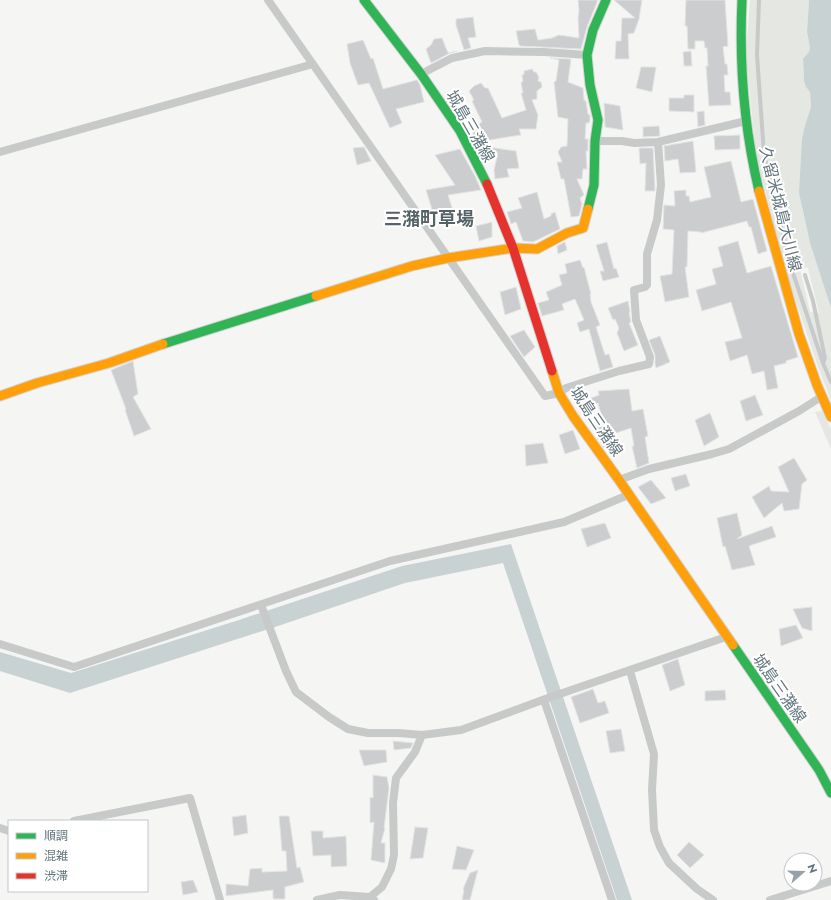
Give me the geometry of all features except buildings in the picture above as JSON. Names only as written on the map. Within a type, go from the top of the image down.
[{"type":"main road","name":"城島三潴線","points":[[364,0],[421,74],[460,130],[486,183],[513,248],[559,393],[573,416],[619,480],[819,770],[831,793]]},
{"type":"main road","points":[[0,396],[37,383],[109,363],[132,354],[412,266],[448,258],[513,248],[537,249],[567,233],[583,228],[594,185],[595,140],[598,120],[590,85],[587,55],[593,30],[606,0]]},
{"type":"main road","name":"久留米城島大川線","points":[[742,0],[740,52],[746,121],[756,176],[793,316],[821,397],[831,417]]},
{"type":"street","points":[[268,0],[545,396],[559,393],[574,385],[619,371],[649,364],[650,357],[636,320],[634,290],[647,285],[647,254],[657,220],[661,185],[658,142]]},
{"type":"street","points":[[421,74],[452,58],[485,51],[544,52],[587,55]]},
{"type":"street","points":[[0,152],[313,64]]},
{"type":"street","points":[[595,140],[634,143],[658,142],[746,121]]},
{"type":"street","points":[[619,480],[649,469],[712,454],[729,448],[799,411],[821,397]]},
{"type":"street","points":[[0,644],[74,667],[390,560],[564,522],[628,495]]},
{"type":"street","points":[[260,605],[286,671],[296,692],[329,717],[348,729],[368,733],[422,735],[461,730],[726,637]]},
{"type":"street","points":[[630,670],[654,754],[652,790],[654,830],[660,847],[669,863],[697,889],[713,900]]},
{"type":"street","points":[[546,699],[612,900]]},
{"type":"street","points":[[317,900],[340,895],[372,899],[382,887],[394,855],[393,803],[396,778],[415,752],[422,735]]},
{"type":"street","points":[[79,820],[190,798],[220,900]]},
{"type":"street","points":[[770,900],[831,881]]},
{"type":"lane","points":[[759,0],[757,55],[764,154],[790,264],[823,363],[831,382]]},
{"type":"lane","points":[[805,275],[814,301],[825,358],[823,363]]},
{"type":"shaded area","points":[[750,0],[809,0],[807,32],[810,48],[809,53],[803,59],[804,81],[810,92],[811,107],[802,139],[802,208],[810,243],[831,308],[831,401],[783,263],[756,154],[746,57]],"holes":[[[799,265],[808,268],[819,313],[810,312]]]},
{"type":"shaded area","points":[[809,0],[831,0],[831,308],[810,243],[799,193],[802,139],[811,107],[810,92],[804,81],[803,59],[809,52],[810,48],[807,32]]},
{"type":"shaded area","points":[[822,411],[831,429],[831,449],[815,412]]},
{"type":"shaded area","points":[[511,544],[632,900],[617,900],[503,563],[405,583],[278,626],[70,693],[0,671],[0,652],[71,673],[239,620],[402,566]]},
{"type":"traffic: fast","points":[[364,0],[421,74],[460,131],[487,184]]},
{"type":"traffic: fast","points":[[588,209],[594,185],[595,141],[598,120],[590,85],[587,55],[593,30],[606,0]]},
{"type":"traffic: fast","points":[[742,0],[741,48],[746,120],[759,191]]},
{"type":"traffic: fast","points":[[163,344],[316,296]]},
{"type":"traffic: fast","points":[[733,645],[819,770],[831,793]]},
{"type":"traffic: slow","points":[[759,191],[799,334],[817,385],[831,417]]},
{"type":"traffic: slow","points":[[316,296],[412,266],[448,258],[513,248],[537,249],[567,233],[583,228],[588,209]]},
{"type":"traffic: slow","points":[[0,396],[37,383],[109,363],[163,344]]},
{"type":"traffic: slow","points":[[552,371],[559,393],[573,416],[733,645]]},
{"type":"traffic: jam","points":[[487,184],[513,248],[552,371]]},
{"type":"district","name":"三潴町草場","points":[[429,219]]}]
